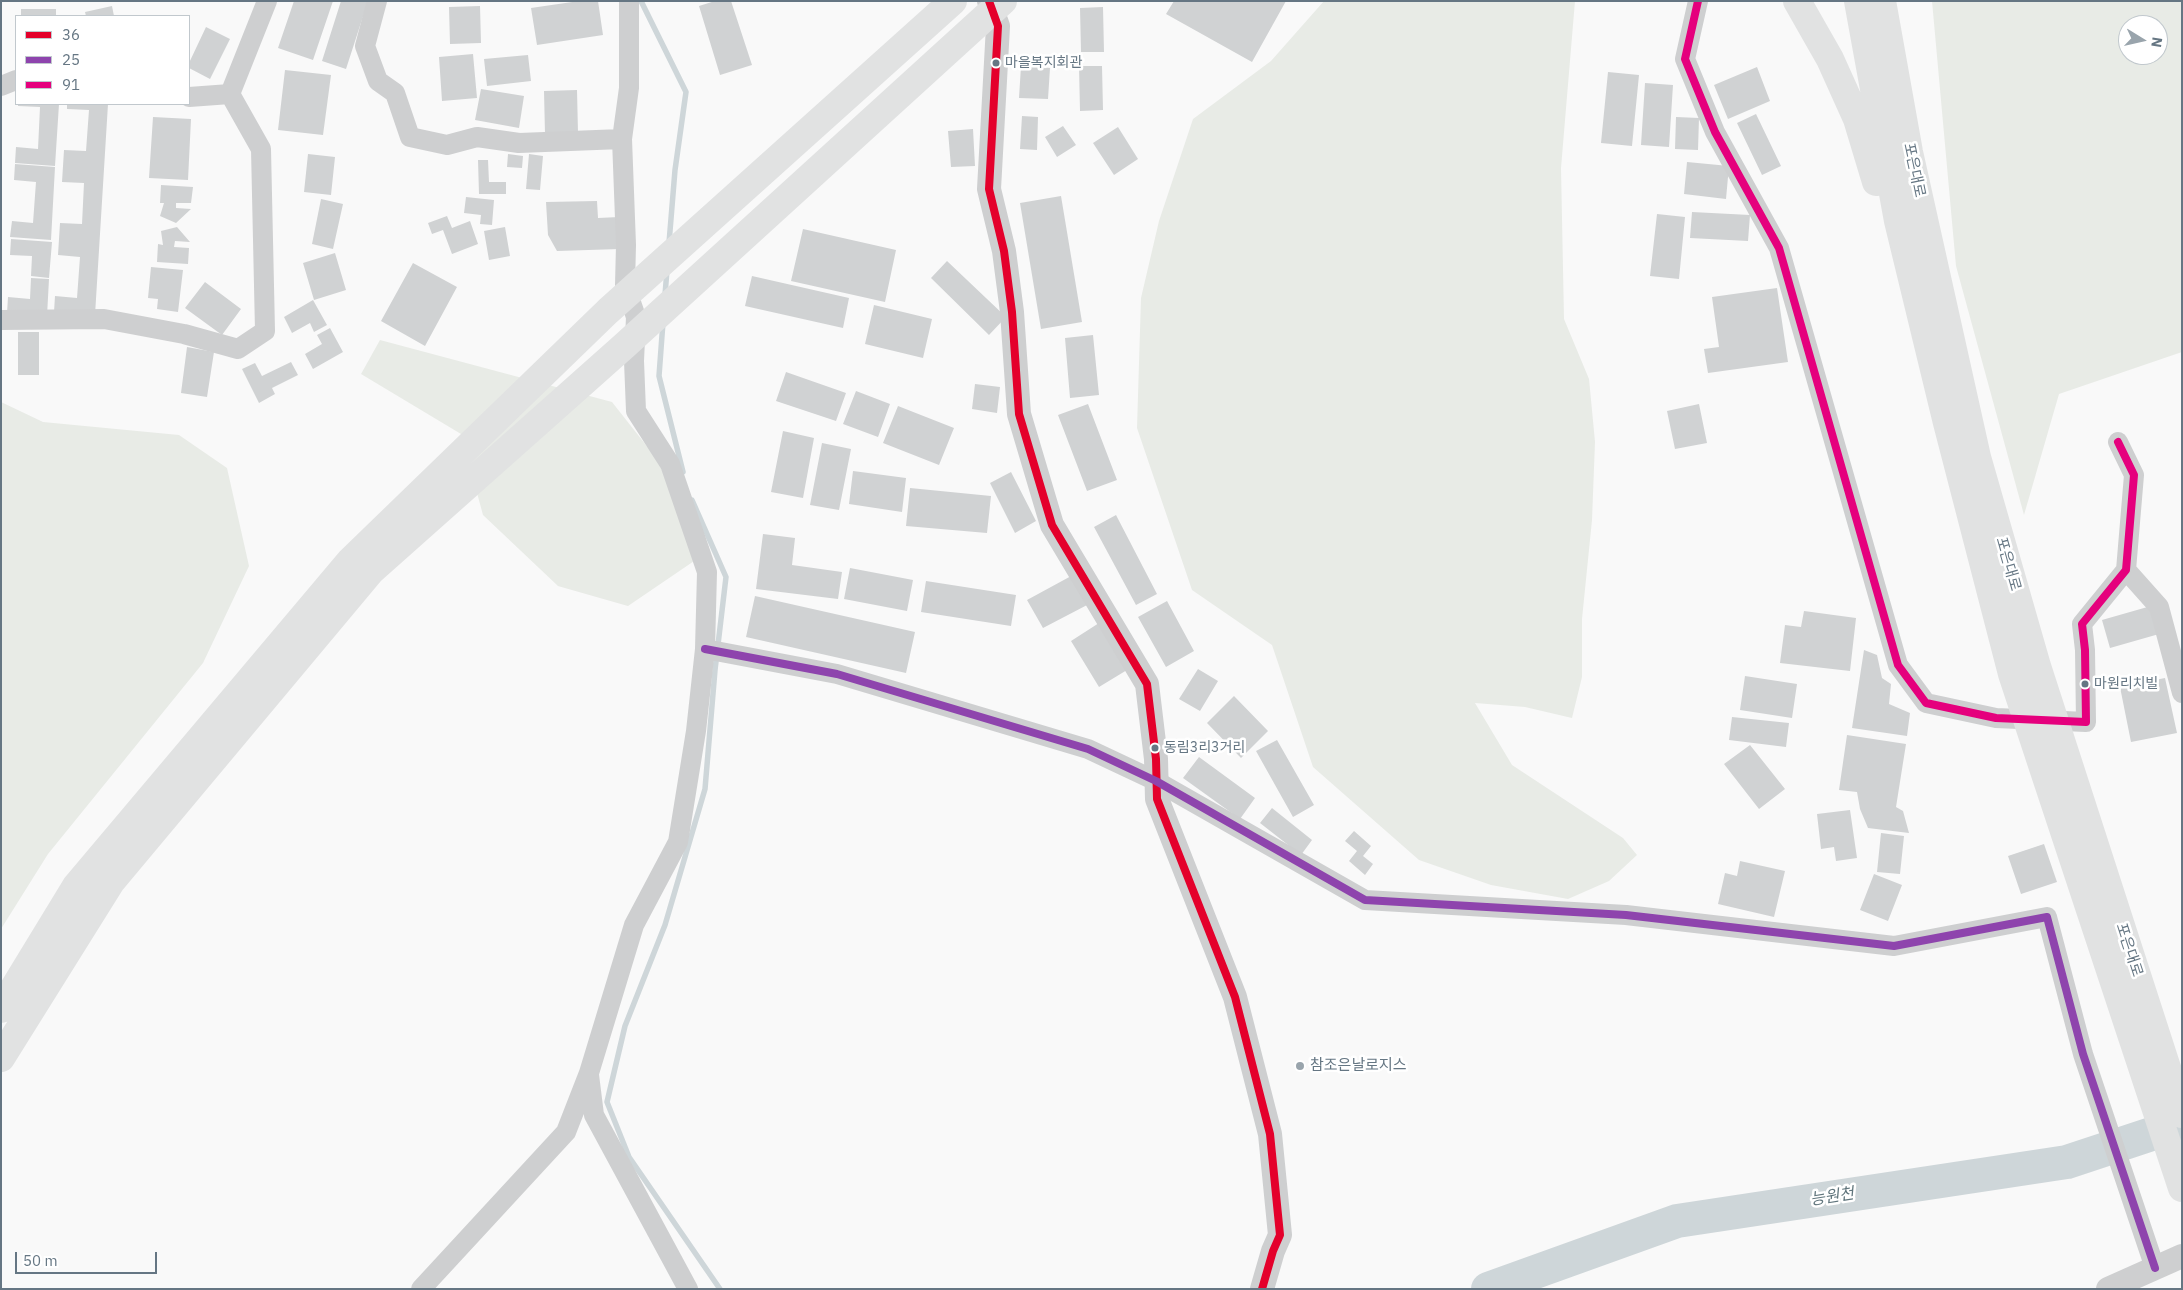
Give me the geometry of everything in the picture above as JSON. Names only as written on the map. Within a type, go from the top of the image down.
[{"type":"highway","points":[[1,1009],[76,886],[350,561],[608,311],[953,1]]},
{"type":"highway","points":[[1,1058],[111,882],[370,572],[624,346],[1003,1]]},
{"type":"highway","points":[[1797,1],[1830,59],[1857,119],[1947,423]]},
{"type":"highway","name":"포은대로","points":[[1858,1],[1898,221],[1947,423],[2024,670],[2182,1114]]},
{"type":"highway","name":"포은대로","points":[[1882,1],[1909,152],[2024,670]]},
{"type":"highway","points":[[1897,1],[1909,152]]},
{"type":"highway","points":[[2024,670],[2182,1188]]},
{"type":"street","points":[[230,94],[267,1]]},
{"type":"street","points":[[378,1],[366,46],[378,82],[395,93],[410,137],[447,145],[477,137],[519,143],[622,140]]},
{"type":"street","points":[[421,1289],[566,1132],[589,1073],[634,925],[678,842],[696,731],[705,649],[707,572],[670,464],[636,410],[634,361],[636,317],[625,285],[626,245],[622,140],[629,88],[629,1]]},
{"type":"street","points":[[989,1],[998,26],[989,189],[1004,251],[1012,312],[1020,414],[1052,525],[1146,684],[1156,759],[1156,799],[1235,996],[1270,1134],[1280,1235],[1273,1250],[1262,1289]]},
{"type":"street","points":[[1698,1],[1685,59],[1715,132],[1779,248],[1898,665],[1926,703],[1996,718],[2086,722],[2085,650],[2082,624],[2126,570],[2134,475],[2118,442]]},
{"type":"street","points":[[1,86],[15,80]]},
{"type":"street","points":[[190,97],[230,94]]},
{"type":"street","points":[[1,320],[104,319],[184,334],[238,349],[265,331],[261,149],[230,94]]},
{"type":"street","points":[[2126,570],[2159,607],[2182,693]]},
{"type":"street","points":[[705,649],[846,676],[1088,749],[1156,782],[1365,900],[1626,915],[1894,946],[2047,917],[2083,1054],[2155,1268]]},
{"type":"street","points":[[589,1073],[594,1115],[688,1289]]},
{"type":"street","points":[[2108,1289],[2182,1256]]},
{"type":"shaded area","points":[[1324,1],[1575,1],[1561,168],[1564,319],[1589,379],[1595,442],[1592,520],[1582,619],[1582,677],[1572,718],[1525,707],[1475,703],[1512,765],[1623,838],[1637,855],[1609,881],[1568,899],[1491,885],[1419,860],[1313,767],[1272,645],[1192,590],[1137,428],[1141,298],[1159,221],[1193,119],[1271,61]]},
{"type":"shaded area","points":[[1932,1],[2182,1],[2182,352],[2059,394],[2024,515],[1956,266]]},
{"type":"shaded area","points":[[380,340],[612,402],[657,459],[700,557],[628,606],[558,586],[483,515],[461,434],[361,374]]},
{"type":"shaded area","points":[[1,402],[43,422],[179,435],[227,468],[249,566],[203,663],[48,854],[1,929]]},
{"type":"building","points":[[294,1],[333,1],[313,60],[278,48]]},
{"type":"building","points":[[341,1],[368,1],[346,69],[322,61]]},
{"type":"building","points":[[579,1],[598,1],[603,35],[537,45],[531,8]]},
{"type":"building","points":[[715,1],[731,1],[752,65],[720,75],[699,6]]},
{"type":"building","points":[[1174,1],[1286,1],[1252,62],[1166,14]]},
{"type":"building","points":[[112,6],[114,15],[86,15],[85,12]]},
{"type":"building","points":[[480,6],[481,43],[450,44],[449,7]]},
{"type":"building","points":[[1103,7],[1104,52],[1081,52],[1080,8]]},
{"type":"building","points":[[21,9],[56,9],[56,15],[21,15]]},
{"type":"building","points":[[206,27],[230,39],[210,79],[190,69],[190,61]]},
{"type":"building","points":[[473,54],[477,98],[442,101],[439,57]]},
{"type":"building","points":[[528,55],[531,81],[487,86],[484,59]]},
{"type":"building","points":[[1021,66],[1050,68],[1048,99],[1019,98]]},
{"type":"building","points":[[1079,66],[1102,66],[1103,110],[1080,111]]},
{"type":"building","points":[[1757,67],[1770,101],[1728,119],[1714,85]]},
{"type":"building","points":[[285,70],[331,75],[323,135],[278,130]]},
{"type":"building","points":[[1608,72],[1639,75],[1632,146],[1601,143]]},
{"type":"building","points":[[1645,83],[1673,85],[1669,147],[1641,145]]},
{"type":"building","points":[[481,89],[524,96],[519,128],[475,120]]},
{"type":"building","points":[[577,90],[578,133],[545,134],[544,91]]},
{"type":"building","points":[[59,105],[55,166],[15,163],[16,147],[38,149],[40,107],[18,106]]},
{"type":"building","points":[[67,105],[108,105],[95,315],[54,312],[55,296],[77,298],[80,257],[58,255],[60,223],[82,224],[84,183],[62,182],[64,150],[86,151],[89,110],[67,109]]},
{"type":"building","points":[[1756,114],[1781,166],[1762,175],[1737,123]]},
{"type":"building","points":[[1022,116],[1038,117],[1037,150],[1020,149]]},
{"type":"building","points":[[153,117],[191,119],[188,180],[149,178]]},
{"type":"building","points":[[1676,117],[1699,118],[1698,150],[1675,149]]},
{"type":"building","points":[[1063,126],[1076,145],[1057,157],[1045,137]]},
{"type":"building","points":[[1118,127],[1138,159],[1114,175],[1093,143]]},
{"type":"building","points":[[973,129],[975,166],[951,167],[948,131]]},
{"type":"building","points":[[308,154],[335,157],[331,195],[304,192]]},
{"type":"building","points":[[508,154],[523,156],[522,168],[507,167]]},
{"type":"building","points":[[529,154],[543,156],[540,190],[526,189]]},
{"type":"building","points":[[478,160],[488,160],[489,182],[506,182],[506,194],[479,194]]},
{"type":"building","points":[[1687,162],[1729,166],[1726,199],[1684,194]]},
{"type":"building","points":[[15,164],[55,167],[51,240],[10,237],[12,221],[33,223],[36,182],[14,180]]},
{"type":"building","points":[[161,185],[193,187],[191,203],[176,203],[176,208],[191,209],[176,223],[160,216],[164,203],[160,203]]},
{"type":"building","points":[[1061,196],[1082,322],[1041,329],[1020,203]]},
{"type":"building","points":[[466,197],[494,200],[492,225],[480,224],[481,215],[464,213]]},
{"type":"building","points":[[321,199],[343,204],[333,249],[312,244]]},
{"type":"building","points":[[597,201],[598,218],[619,217],[620,249],[557,251],[548,235],[546,202]]},
{"type":"building","points":[[1692,212],[1750,215],[1748,241],[1690,238]]},
{"type":"building","points":[[1657,214],[1685,217],[1679,279],[1650,276]]},
{"type":"building","points":[[447,216],[452,228],[470,221],[478,244],[452,254],[443,230],[432,234],[428,223]]},
{"type":"building","points":[[177,227],[190,242],[175,241],[174,247],[189,248],[188,264],[157,262],[158,244],[163,245],[161,231]]},
{"type":"building","points":[[505,227],[510,256],[489,260],[484,231]]},
{"type":"building","points":[[803,229],[896,250],[885,302],[791,281]]},
{"type":"building","points":[[11,239],[52,242],[49,278],[31,276],[32,256],[10,255]]},
{"type":"building","points":[[335,253],[346,290],[314,300],[303,263]]},
{"type":"building","points":[[947,261],[1006,317],[989,335],[931,278]]},
{"type":"building","points":[[413,263],[457,287],[425,346],[381,321]]},
{"type":"building","points":[[151,267],[183,270],[178,312],[157,309],[158,299],[148,298]]},
{"type":"building","points":[[752,276],[849,298],[843,328],[745,306]]},
{"type":"building","points":[[31,278],[49,279],[47,316],[7,313],[8,297],[30,299]]},
{"type":"building","points":[[205,282],[241,309],[222,335],[185,308]]},
{"type":"building","points":[[1777,288],[1788,362],[1708,373],[1704,349],[1719,347],[1712,297]]},
{"type":"building","points":[[313,300],[327,325],[314,332],[310,323],[292,333],[284,317]]},
{"type":"building","points":[[874,305],[932,319],[923,358],[865,344]]},
{"type":"building","points":[[330,328],[343,352],[313,369],[305,354],[322,344],[317,335]]},
{"type":"building","points":[[18,332],[39,332],[39,375],[18,375]]},
{"type":"building","points":[[1093,335],[1099,395],[1070,398],[1065,338]]},
{"type":"building","points":[[187,347],[214,352],[207,397],[181,393]]},
{"type":"building","points":[[291,362],[298,375],[272,388],[275,394],[259,403],[242,369],[255,363],[262,376]]},
{"type":"building","points":[[786,372],[846,393],[836,421],[776,401]]},
{"type":"building","points":[[975,384],[1000,387],[997,413],[972,409]]},
{"type":"building","points":[[856,391],[890,404],[878,437],[843,424]]},
{"type":"building","points":[[1088,404],[1117,480],[1087,491],[1058,415]]},
{"type":"building","points":[[1699,404],[1707,443],[1675,449],[1667,411]]},
{"type":"building","points":[[898,406],[954,428],[939,465],[883,443]]},
{"type":"building","points":[[783,431],[814,438],[803,498],[771,492]]},
{"type":"building","points":[[822,443],[851,449],[839,510],[810,505]]},
{"type":"building","points":[[853,471],[906,478],[902,512],[849,504]]},
{"type":"building","points":[[1011,472],[1036,521],[1015,533],[990,483]]},
{"type":"building","points":[[910,488],[991,496],[987,533],[906,526]]},
{"type":"building","points":[[1116,515],[1157,594],[1136,605],[1094,527]]},
{"type":"building","points":[[763,534],[795,538],[792,565],[842,572],[838,599],[756,589]]},
{"type":"building","points":[[850,568],[913,580],[907,611],[844,599]]},
{"type":"building","points":[[1073,575],[1089,604],[1043,628],[1027,600]]},
{"type":"building","points":[[926,581],[1016,595],[1011,626],[921,612]]},
{"type":"building","points":[[755,596],[915,632],[906,673],[746,637]]},
{"type":"building","points":[[1167,601],[1194,651],[1166,667],[1138,617]]},
{"type":"building","points":[[2151,606],[2159,634],[2110,648],[2102,620]]},
{"type":"building","points":[[1804,611],[1856,618],[1850,671],[1780,663],[1785,625],[1801,627]]},
{"type":"building","points":[[1099,623],[1127,670],[1099,687],[1071,641]]},
{"type":"building","points":[[1864,650],[1877,655],[1882,678],[1891,684],[1889,704],[1910,713],[1907,736],[1852,728]]},
{"type":"building","points":[[1198,669],[1218,681],[1200,711],[1179,699]]},
{"type":"building","points":[[1745,676],[1797,684],[1792,718],[1740,710]]},
{"type":"building","points":[[2165,678],[2177,733],[2131,742],[2120,687]]},
{"type":"building","points":[[1234,696],[1268,731],[1241,758],[1207,723]]},
{"type":"building","points":[[1732,717],[1789,723],[1786,747],[1729,740]]},
{"type":"building","points":[[1847,735],[1906,744],[1896,807],[1903,811],[1909,833],[1868,828],[1860,809],[1857,792],[1839,790]]},
{"type":"building","points":[[1277,740],[1314,805],[1293,817],[1256,751]]},
{"type":"building","points":[[1750,745],[1785,789],[1759,809],[1724,764]]},
{"type":"building","points":[[1199,757],[1255,798],[1240,819],[1183,778]]},
{"type":"building","points":[[1272,808],[1312,840],[1301,855],[1260,823]]},
{"type":"building","points":[[1850,810],[1857,858],[1836,861],[1834,847],[1821,849],[1817,814]]},
{"type":"building","points":[[1354,831],[1371,846],[1363,856],[1373,864],[1365,875],[1349,861],[1357,851],[1345,841]]},
{"type":"building","points":[[1881,833],[1904,836],[1900,874],[1877,872]]},
{"type":"building","points":[[2044,844],[2057,882],[2021,894],[2008,856]]},
{"type":"building","points":[[1740,861],[1785,871],[1774,917],[1718,904],[1725,873],[1737,876]]},
{"type":"building","points":[[1874,874],[1902,885],[1888,921],[1860,910]]},
{"type":"waterway","points":[[641,1],[686,92],[675,170],[669,243]]},
{"type":"waterway","points":[[665,295],[667,270]]},
{"type":"waterway","points":[[663,322],[659,376],[683,472]]},
{"type":"waterway","points":[[692,500],[726,577],[715,670],[705,789],[665,925],[625,1026],[607,1102],[629,1157],[720,1289]]},
{"type":"waterway","name":"능원천","points":[[1488,1289],[1677,1221],[2067,1162],[2182,1124]]},
{"type":"transit line","name":"36","points":[[989,1],[998,26],[989,189],[1004,251],[1012,312],[1019,414],[1052,525],[1147,684],[1156,759],[1157,799],[1235,997],[1270,1134],[1280,1235],[1273,1251],[1262,1289]]},
{"type":"transit line","name":"91","points":[[1698,1],[1685,59],[1715,132],[1779,248],[1898,665],[1926,703],[1996,718],[2086,722],[2085,650],[2082,624],[2126,570],[2134,475],[2118,442]]},
{"type":"transit line","name":"25","points":[[705,649],[837,674],[1088,749],[1156,781],[1365,900],[1626,915],[1894,946],[2047,917],[2083,1054],[2155,1268]]},
{"type":"place","name":"마을복지회관","points":[[996,63]]},
{"type":"place","name":"마원리치빌","points":[[2085,684]]},
{"type":"place","name":"동림3리3거리","points":[[1155,748]]},
{"type":"place","name":"참조은날로지스","points":[[1300,1066]]}]
